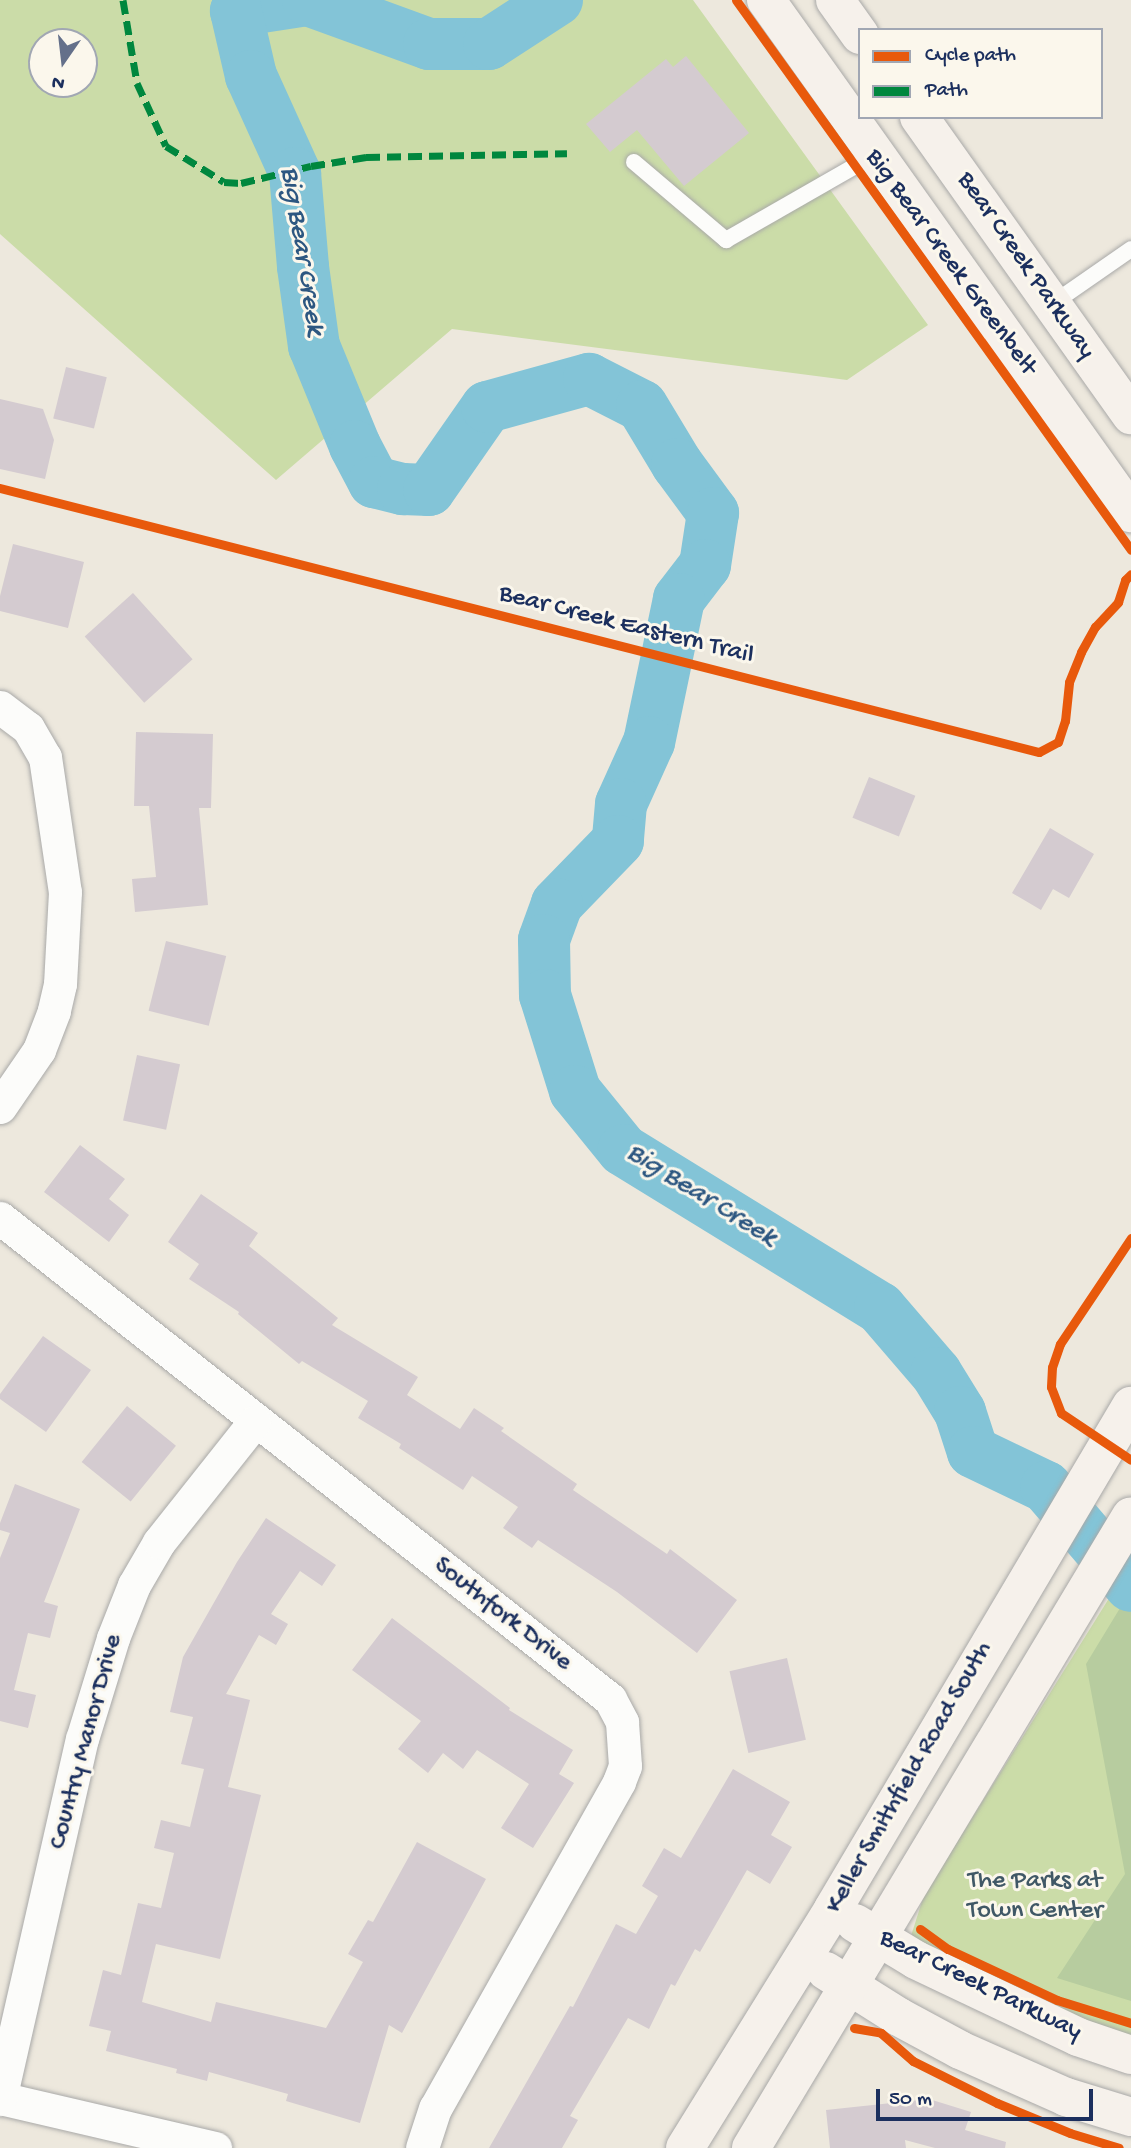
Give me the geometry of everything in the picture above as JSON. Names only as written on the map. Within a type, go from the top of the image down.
[{"type":"main road","points":[[766,0],[1131,513]]},
{"type":"main road","points":[[835,0],[858,32]]},
{"type":"main road","points":[[876,154],[921,120]]},
{"type":"main road","name":"Bear Creek Parkway","points":[[921,120],[1131,415]]},
{"type":"main road","points":[[1007,338],[1052,304]]},
{"type":"main road","name":"Keller Smithfield Road South","points":[[685,2148],[833,1909],[1131,1406]]},
{"type":"main road","name":"Keller Smithfield Road South","points":[[751,2148],[876,1936],[1131,1516]]},
{"type":"main road","name":"Bear Creek Parkway","points":[[833,1909],[916,1960],[1078,2037],[1131,2055]]},
{"type":"main road","points":[[803,1957],[960,2050],[1066,2097],[1131,2117]]},
{"type":"street","points":[[0,1107],[39,1050],[54,1011],[60,984],[65,892],[45,757],[28,728],[6,711]]},
{"type":"street","name":"Southfork Drive","points":[[0,1218],[254,1422],[610,1699],[622,1722],[625,1766],[619,1782],[435,2108],[422,2148]]},
{"type":"street","name":"Country Manor Drive","points":[[0,2098],[82,1739],[113,1638],[134,1585],[159,1542],[254,1422]]},
{"type":"street","points":[[0,2098],[215,2148]]},
{"type":"lane","points":[[634,162],[726,240],[876,154]]},
{"type":"lane","points":[[1052,304],[1131,249]]},
{"type":"green space","points":[[0,0],[693,0],[928,325],[847,380],[452,329],[276,480],[0,234]]},
{"type":"green space","name":"The Parks at Town Center","points":[[1131,1563],[1131,2039],[1088,2026],[911,1936],[924,1895]]},
{"type":"green space","points":[[1131,1590],[1131,2001],[1057,1978],[1125,1874],[1086,1664]]},
{"type":"building","points":[[686,56],[749,133],[684,186],[637,130],[610,152],[586,124],[666,59],[673,67]]},
{"type":"building","points":[[66,367],[107,377],[94,429],[53,418]]},
{"type":"building","points":[[0,399],[43,409],[54,440],[45,479],[0,469]]},
{"type":"building","points":[[13,544],[84,562],[68,628],[0,611],[0,596]]},
{"type":"building","points":[[133,593],[193,659],[144,703],[85,636]]},
{"type":"building","points":[[136,732],[213,734],[211,808],[199,808],[208,905],[135,912],[132,879],[156,877],[149,806],[134,806]]},
{"type":"building","points":[[869,777],[915,796],[899,837],[853,818]]},
{"type":"building","points":[[1050,828],[1094,854],[1069,898],[1053,889],[1041,910],[1012,893]]},
{"type":"building","points":[[166,941],[226,956],[209,1026],[149,1011]]},
{"type":"building","points":[[137,1055],[180,1064],[166,1130],[123,1121]]},
{"type":"building","points":[[80,1145],[125,1179],[109,1199],[129,1215],[109,1242],[44,1192]]},
{"type":"building","points":[[201,1194],[258,1233],[249,1246],[338,1318],[332,1325],[418,1377],[407,1395],[460,1429],[474,1408],[504,1428],[501,1431],[577,1484],[573,1490],[667,1554],[670,1549],[737,1600],[697,1653],[617,1592],[538,1540],[532,1548],[503,1528],[518,1507],[472,1476],[463,1490],[399,1448],[401,1444],[358,1418],[368,1401],[302,1361],[299,1364],[238,1314],[239,1312],[189,1279],[199,1264],[168,1242]]},
{"type":"building","points":[[43,1336],[91,1370],[46,1432],[0,1399],[0,1394]]},
{"type":"building","points":[[127,1406],[176,1446],[131,1502],[82,1462]]},
{"type":"building","points":[[15,1484],[80,1509],[44,1602],[58,1606],[50,1638],[28,1633],[14,1690],[36,1695],[28,1728],[0,1721],[0,1558],[10,1533],[0,1530],[0,1523]]},
{"type":"building","points":[[266,1518],[336,1565],[322,1586],[300,1571],[271,1614],[288,1624],[276,1645],[259,1635],[226,1694],[250,1700],[228,1787],[261,1795],[220,1959],[156,1944],[142,2002],[211,2022],[216,2002],[326,2028],[363,1962],[348,1954],[368,1920],[373,1922],[417,1842],[486,1879],[402,2033],[389,2025],[360,2123],[286,2101],[288,2094],[209,2072],[207,2081],[176,2073],[177,2069],[106,2051],[111,2031],[89,2026],[103,1970],[121,1975],[138,1903],[161,1908],[174,1853],[154,1848],[161,1820],[190,1827],[204,1769],[181,1764],[193,1717],[170,1712],[183,1657],[237,1562]]},
{"type":"building","points":[[392,1618],[510,1708],[509,1710],[573,1750],[559,1774],[574,1783],[533,1848],[501,1828],[529,1784],[477,1750],[463,1769],[443,1753],[428,1773],[398,1749],[421,1721],[352,1670]]},
{"type":"building","points":[[787,1658],[806,1740],[748,1753],[730,1671]]},
{"type":"building","points":[[733,1769],[790,1802],[771,1835],[792,1847],[770,1884],[747,1870],[700,1952],[695,1949],[675,1986],[671,1984],[649,2029],[628,2018],[570,2116],[578,2120],[562,2148],[489,2148],[570,2006],[573,2007],[616,1924],[636,1934],[658,1896],[642,1886],[664,1848],[681,1858]]},
{"type":"building","points":[[929,2099],[971,2112],[965,2130],[1006,2142],[1005,2148],[935,2148],[905,2140],[906,2148],[830,2148],[826,2110]]},
{"type":"waterway","name":"Big Bear Creek","points":[[307,0],[236,11],[251,76],[295,173],[303,267],[314,346],[355,446],[374,482],[403,489],[429,490],[487,407],[589,379],[642,406],[677,464],[713,513],[705,565],[679,599],[649,742],[621,804],[618,841],[557,904],[544,940],[545,995],[575,1091],[623,1150],[880,1308],[936,1373],[960,1412],[973,1452],[1046,1487],[1131,1586]]},
{"type":"waterway","name":"Big Bear Creek","points":[[308,0],[429,44],[489,44],[557,0]]},
{"type":"marked path","points":[[123,0],[137,83],[166,146],[224,182],[241,183],[311,166],[366,157],[567,153]]},
{"type":"cycle path","name":"Big Bear Creek Greenbelt","points":[[736,0],[1131,550]]},
{"type":"cycle path","name":"Bear Creek Eastern Trail","points":[[0,488],[1039,752],[1058,742],[1065,721],[1069,682],[1081,652],[1095,627],[1118,602],[1125,580],[1131,574]]},
{"type":"cycle path","points":[[1131,1238],[1060,1344],[1052,1367],[1051,1387],[1061,1413],[1131,1460]]},
{"type":"cycle path","points":[[920,1929],[948,1949],[1057,2000],[1131,2023]]},
{"type":"cycle path","points":[[854,2028],[881,2033],[913,2061],[997,2103],[1070,2133],[1119,2148]]}]
